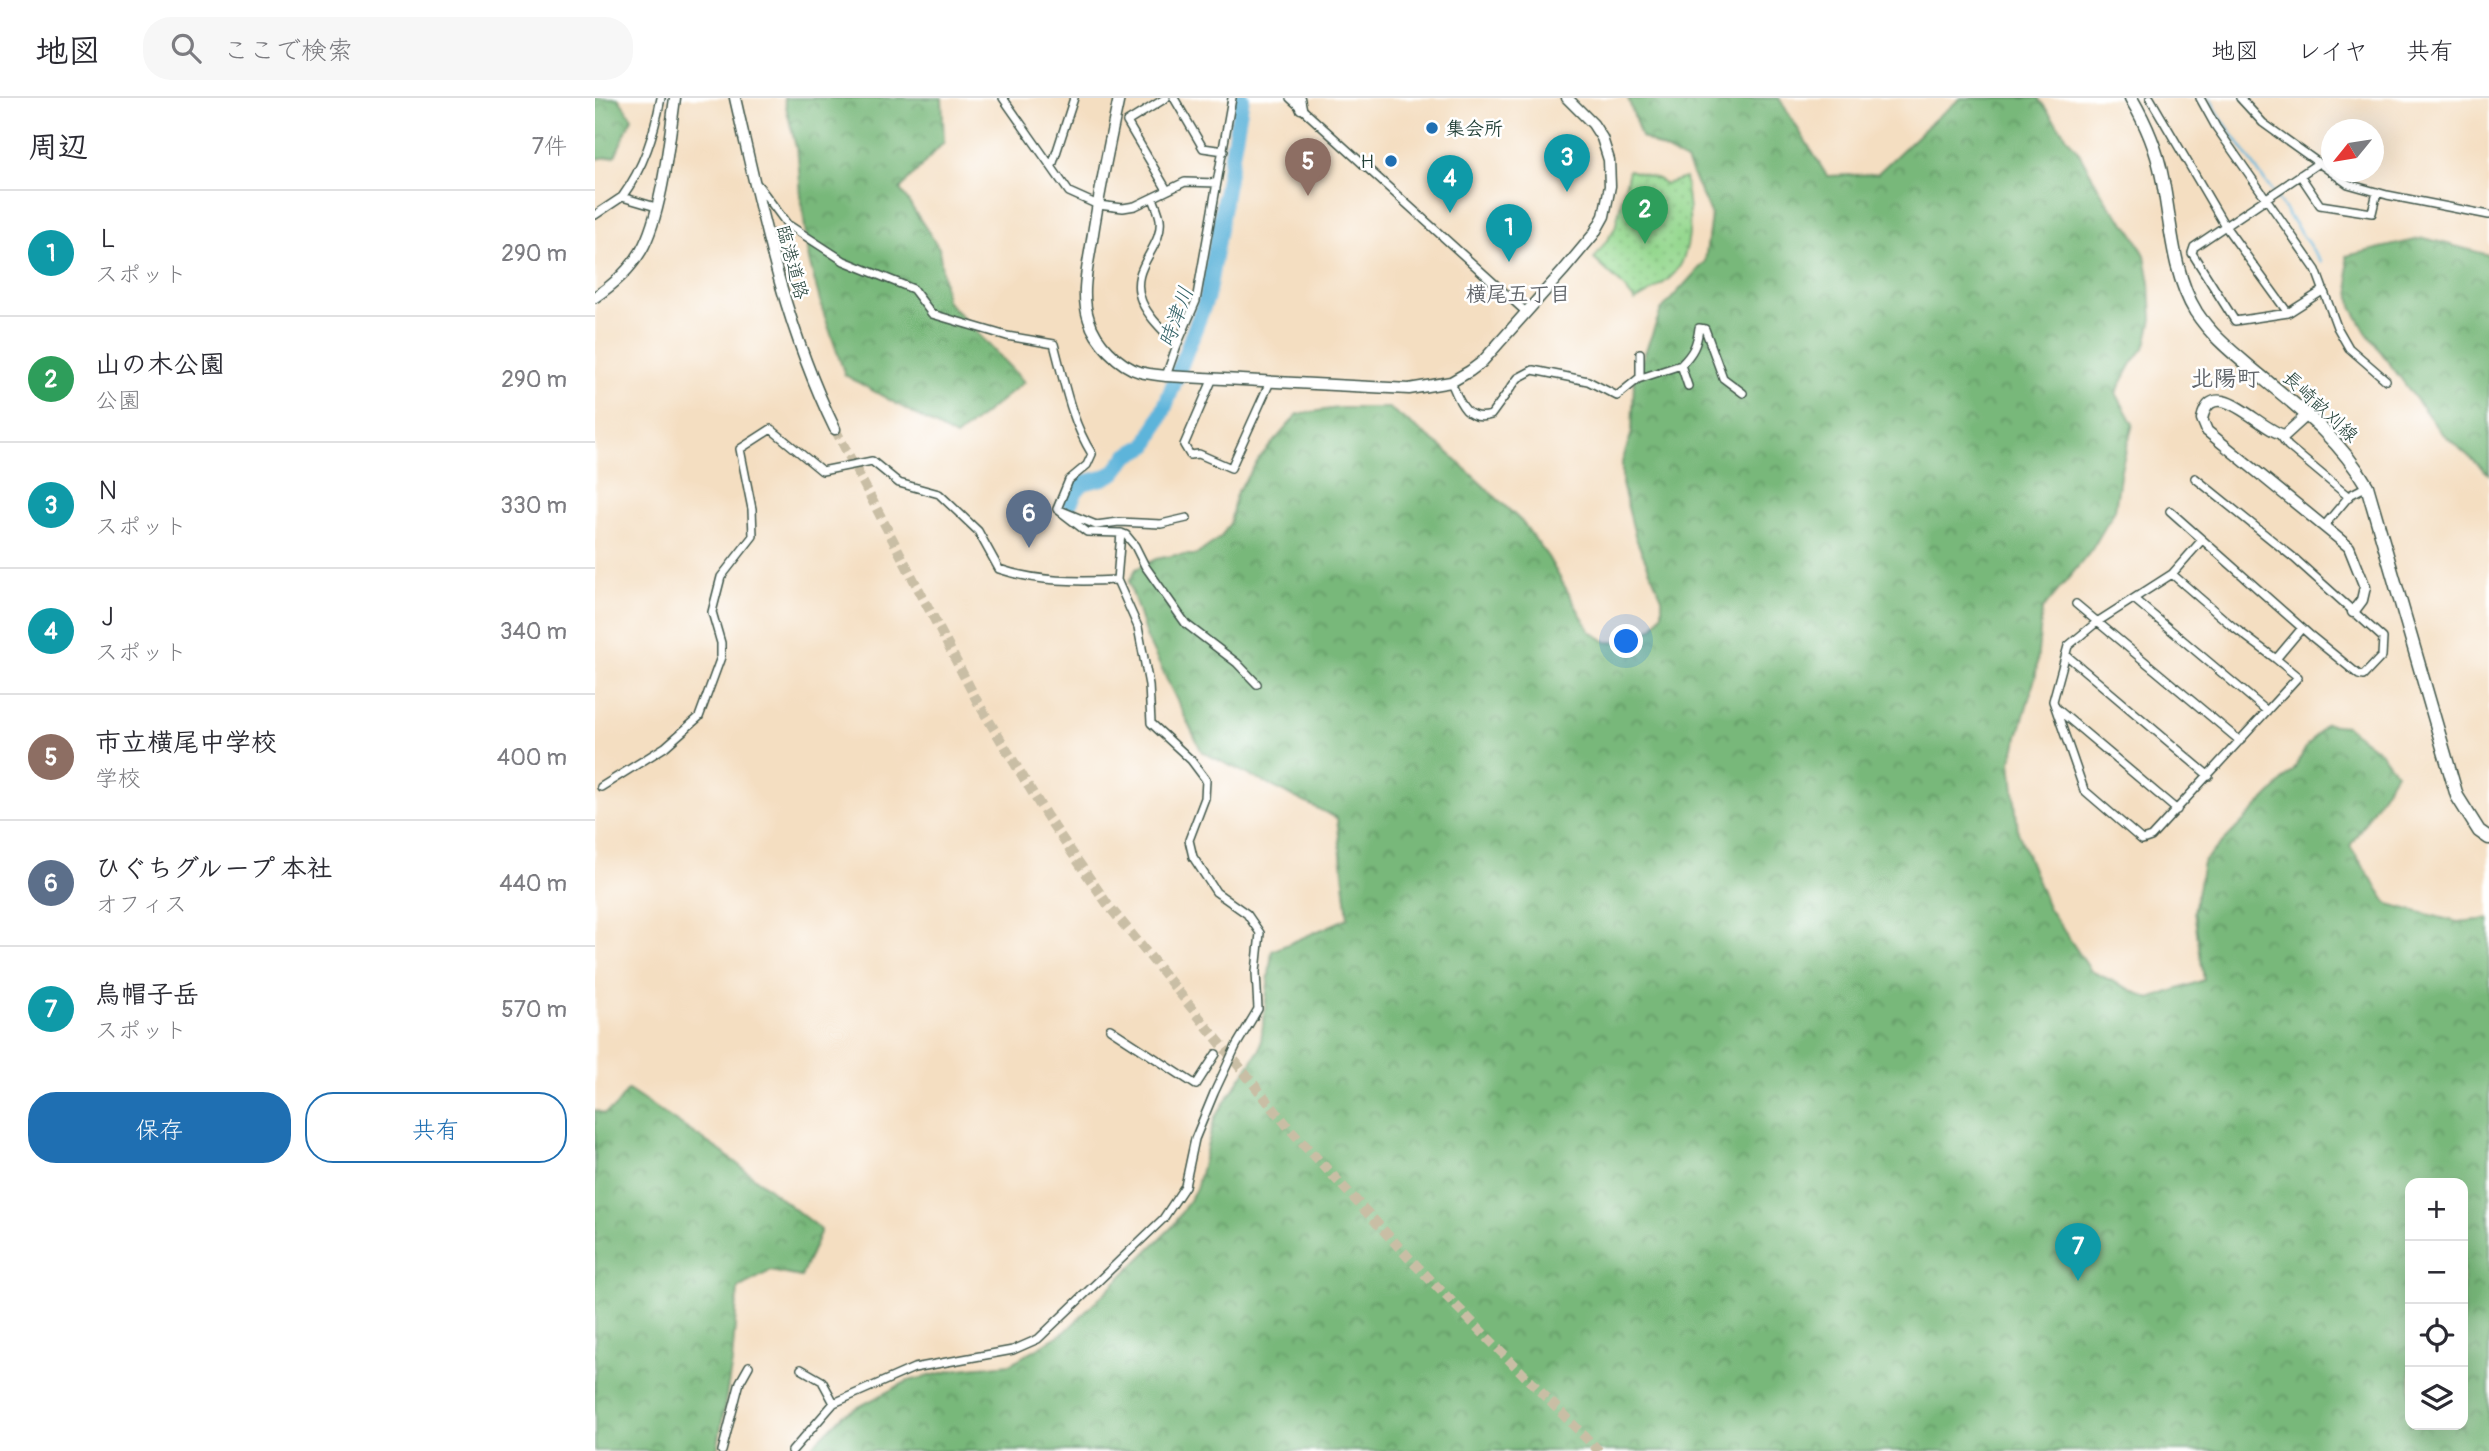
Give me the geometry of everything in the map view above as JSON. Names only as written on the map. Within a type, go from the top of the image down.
[{"type":"main road","name":"長崎畝刈線","points":[[2131,98],[2148,134],[2162,174],[2181,279],[2195,310],[2217,339],[2342,448],[2367,486],[2457,796],[2479,831],[2489,838]]},
{"type":"street","points":[[595,215],[622,197],[636,178],[655,130],[661,98]]},
{"type":"street","points":[[595,297],[612,286],[640,253],[649,234],[668,151],[675,98]]},
{"type":"street","name":"臨港道路","points":[[735,98],[782,292],[802,355],[835,429]]},
{"type":"street","points":[[1003,98],[1069,192],[1098,205],[1123,208],[1153,198],[1185,182],[1217,183]]},
{"type":"street","points":[[1052,166],[1074,98]]},
{"type":"street","points":[[1119,98],[1085,285],[1089,321],[1095,334],[1111,354],[1137,371],[1167,376],[1409,389],[1451,382],[1482,362],[1594,234],[1604,216],[1610,186],[1609,160],[1594,124],[1567,98]]},
{"type":"street","points":[[1166,98],[1127,122],[1167,190]]},
{"type":"street","points":[[1174,98],[1203,148],[1224,151]]},
{"type":"street","points":[[1167,376],[1196,301],[1232,98]]},
{"type":"street","points":[[1290,98],[1300,103],[1412,211],[1527,313]]},
{"type":"street","points":[[2150,98],[2224,226],[2288,313]]},
{"type":"street","points":[[2200,98],[2216,127],[2310,260],[2337,327],[2349,348],[2386,380]]},
{"type":"street","points":[[2240,98],[2263,123],[2348,184],[2489,215]]},
{"type":"street","points":[[2317,164],[2194,247],[2192,253],[2235,321],[2288,313],[2324,290]]},
{"type":"street","points":[[2300,175],[2320,205],[2372,213],[2377,192]]},
{"type":"street","points":[[753,179],[787,225],[844,261],[913,289],[932,314],[1007,336],[1055,344],[1068,401],[1084,442],[1092,454],[1087,465],[1069,480],[1058,509]]},
{"type":"street","points":[[622,197],[656,206]]},
{"type":"street","points":[[1153,198],[1160,219],[1159,233],[1140,273],[1138,286],[1149,314],[1177,345]]},
{"type":"street","points":[[1451,382],[1463,408],[1474,417],[1491,415],[1518,378],[1533,370],[1588,381],[1613,396],[1640,378],[1681,365],[1693,352],[1699,328],[1705,329],[1723,378],[1743,393]]},
{"type":"street","points":[[1640,352],[1640,378]]},
{"type":"street","points":[[1681,365],[1688,386]]},
{"type":"street","points":[[1213,378],[1184,445],[1190,455],[1199,454],[1231,468],[1270,382]]},
{"type":"street","points":[[2349,497],[2288,446],[2280,435],[2231,403],[2213,402],[2206,406],[2202,419],[2207,431],[2349,547],[2365,587],[2362,600],[2353,612]]},
{"type":"street","points":[[2280,435],[2289,432],[2307,415]]},
{"type":"street","points":[[601,787],[665,747],[699,717],[721,657],[721,643],[712,612],[721,577],[753,536],[752,509],[740,449],[771,429],[822,471],[872,461],[899,483],[939,494],[978,531],[999,569],[1020,576],[1079,582],[1117,580]]},
{"type":"street","points":[[2170,511],[2359,675],[2363,676],[2382,656],[2383,638],[2294,558],[2195,478]]},
{"type":"street","points":[[2324,526],[2349,497],[2367,486]]},
{"type":"street","points":[[1058,509],[1096,525],[1119,522],[1161,524],[1187,518]]},
{"type":"street","points":[[1058,509],[1087,532],[1126,535],[1186,624],[1237,663],[1258,684]]},
{"type":"street","points":[[792,1451],[834,1403],[914,1368],[1013,1350],[1038,1339],[1163,1219],[1185,1186],[1195,1139],[1235,1046],[1258,1009],[1256,972],[1260,933],[1247,914],[1216,892],[1193,857],[1189,840],[1205,797],[1206,780],[1191,760],[1150,723],[1149,685],[1137,627],[1117,580],[1121,533]]},
{"type":"street","points":[[2172,574],[2232,626],[2298,677],[2177,810],[2151,837],[2142,840],[2084,790],[2053,701],[2068,646],[2097,622],[2172,574],[2201,540]]},
{"type":"street","points":[[2134,599],[2267,711]]},
{"type":"street","points":[[2076,604],[2240,741]]},
{"type":"street","points":[[2276,659],[2302,628]]},
{"type":"street","points":[[2066,655],[2209,776]]},
{"type":"street","points":[[2055,707],[2177,810]]},
{"type":"street","points":[[1111,1029],[1196,1085],[1216,1054]]},
{"type":"street","points":[[722,1451],[740,1382],[749,1366]]},
{"type":"street","points":[[801,1369],[822,1381],[834,1403]]},
{"type":"green space","points":[[595,98],[618,98],[632,118],[615,156],[595,159]]},
{"type":"green space","points":[[784,98],[942,98],[944,142],[900,189],[939,248],[946,300],[1024,382],[956,437],[845,375],[809,260],[798,156]]},
{"type":"green space","points":[[1628,98],[1779,98],[1827,176],[1877,174],[1961,98],[2038,98],[2079,153],[2108,204],[2131,230],[2145,255],[2152,319],[2146,345],[2131,365],[2116,393],[2133,424],[2121,469],[2115,510],[2091,551],[2042,610],[2036,674],[2011,761],[2018,832],[2048,907],[2091,971],[2150,999],[2204,980],[2194,912],[2203,862],[2294,770],[2305,749],[2325,724],[2346,726],[2381,753],[2396,773],[2350,846],[2388,904],[2457,922],[2489,919],[2489,1451],[807,1451],[843,1415],[908,1381],[959,1369],[1010,1364],[1066,1331],[1173,1226],[1196,1189],[1215,1117],[1260,1049],[1272,951],[1348,918],[1337,818],[1202,752],[1147,639],[1129,582],[1136,569],[1156,559],[1196,555],[1220,538],[1230,523],[1236,494],[1261,456],[1298,414],[1338,408],[1389,408],[1443,448],[1523,523],[1548,557],[1590,631],[1607,642],[1629,643],[1654,627],[1662,613],[1662,598],[1636,539],[1622,484],[1622,462],[1632,432],[1634,382],[1661,310],[1705,262],[1711,215],[1686,161],[1641,137]]},
{"type":"green space","points":[[1629,170],[1658,179],[1665,184],[1685,178],[1689,211],[1688,243],[1681,264],[1667,280],[1635,301],[1594,259],[1615,228]]},
{"type":"green space","points":[[2424,238],[2489,255],[2489,474],[2440,431],[2366,332],[2352,307],[2346,256]]},
{"type":"green space","points":[[628,1090],[722,1152],[821,1230],[801,1277],[770,1271],[738,1288],[732,1362],[717,1451],[595,1451],[595,1110],[604,1114],[615,1107]]},
{"type":"waterway","name":"時津川","points":[[1070,503],[1083,483],[1115,472],[1127,456],[1147,445],[1164,409],[1207,297],[1242,98]]},
{"type":"waterway","points":[[2210,98],[2321,262]]},
{"type":"tunnel","points":[[835,429],[977,701],[1046,815],[1108,905],[1290,1129],[1409,1258],[1599,1451]]},
{"type":"place","name":"集会所","points":[[1432,128]]},
{"type":"place","name":"Ｈ","points":[[1391,161]]},
{"type":"place","name":"Ｎ","points":[[1567,192]]},
{"type":"place","name":"市立横尾中学校","points":[[1308,196]]},
{"type":"place","name":"Ｊ","points":[[1450,213]]},
{"type":"place","name":"山の木公園","points":[[1645,244]]},
{"type":"place","name":"Ｌ","points":[[1509,262]]},
{"type":"place","name":"ひぐちグループ 本社","points":[[1029,548]]},
{"type":"place","name":"烏帽子岳","points":[[2078,1281]]},
{"type":"district","name":"横尾五丁目","points":[[1518,294]]},
{"type":"district","name":"北陽町","points":[[2225,378]]}]
